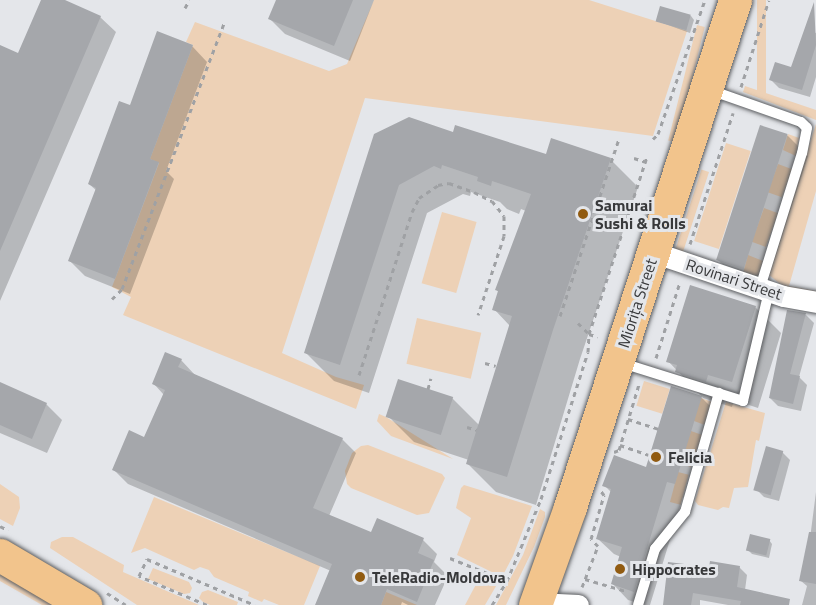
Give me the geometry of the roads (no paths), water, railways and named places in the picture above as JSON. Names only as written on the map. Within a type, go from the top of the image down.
[{"type":"main road","name":"Miorița Street","points":[[535,604],[627,355],[653,252],[735,0]]},
{"type":"main road","points":[[0,555],[85,605]]},
{"type":"street","name":"Rovinari Street","points":[[653,252],[764,290],[816,302]]},
{"type":"street","points":[[535,604],[577,605]]},
{"type":"lane","points":[[627,355],[743,401],[764,290],[801,159],[807,128],[801,122],[707,88]]},
{"type":"lane","points":[[639,600],[655,549],[686,512],[719,393]]},
{"type":"place","name":"Samurai Sushi & Rolls","points":[[583,214]]},
{"type":"place","name":"Felicia","points":[[656,457]]},
{"type":"place","name":"Hippocrates","points":[[620,569]]},
{"type":"place","name":"TeleRadio-Moldova","points":[[360,577]]}]
